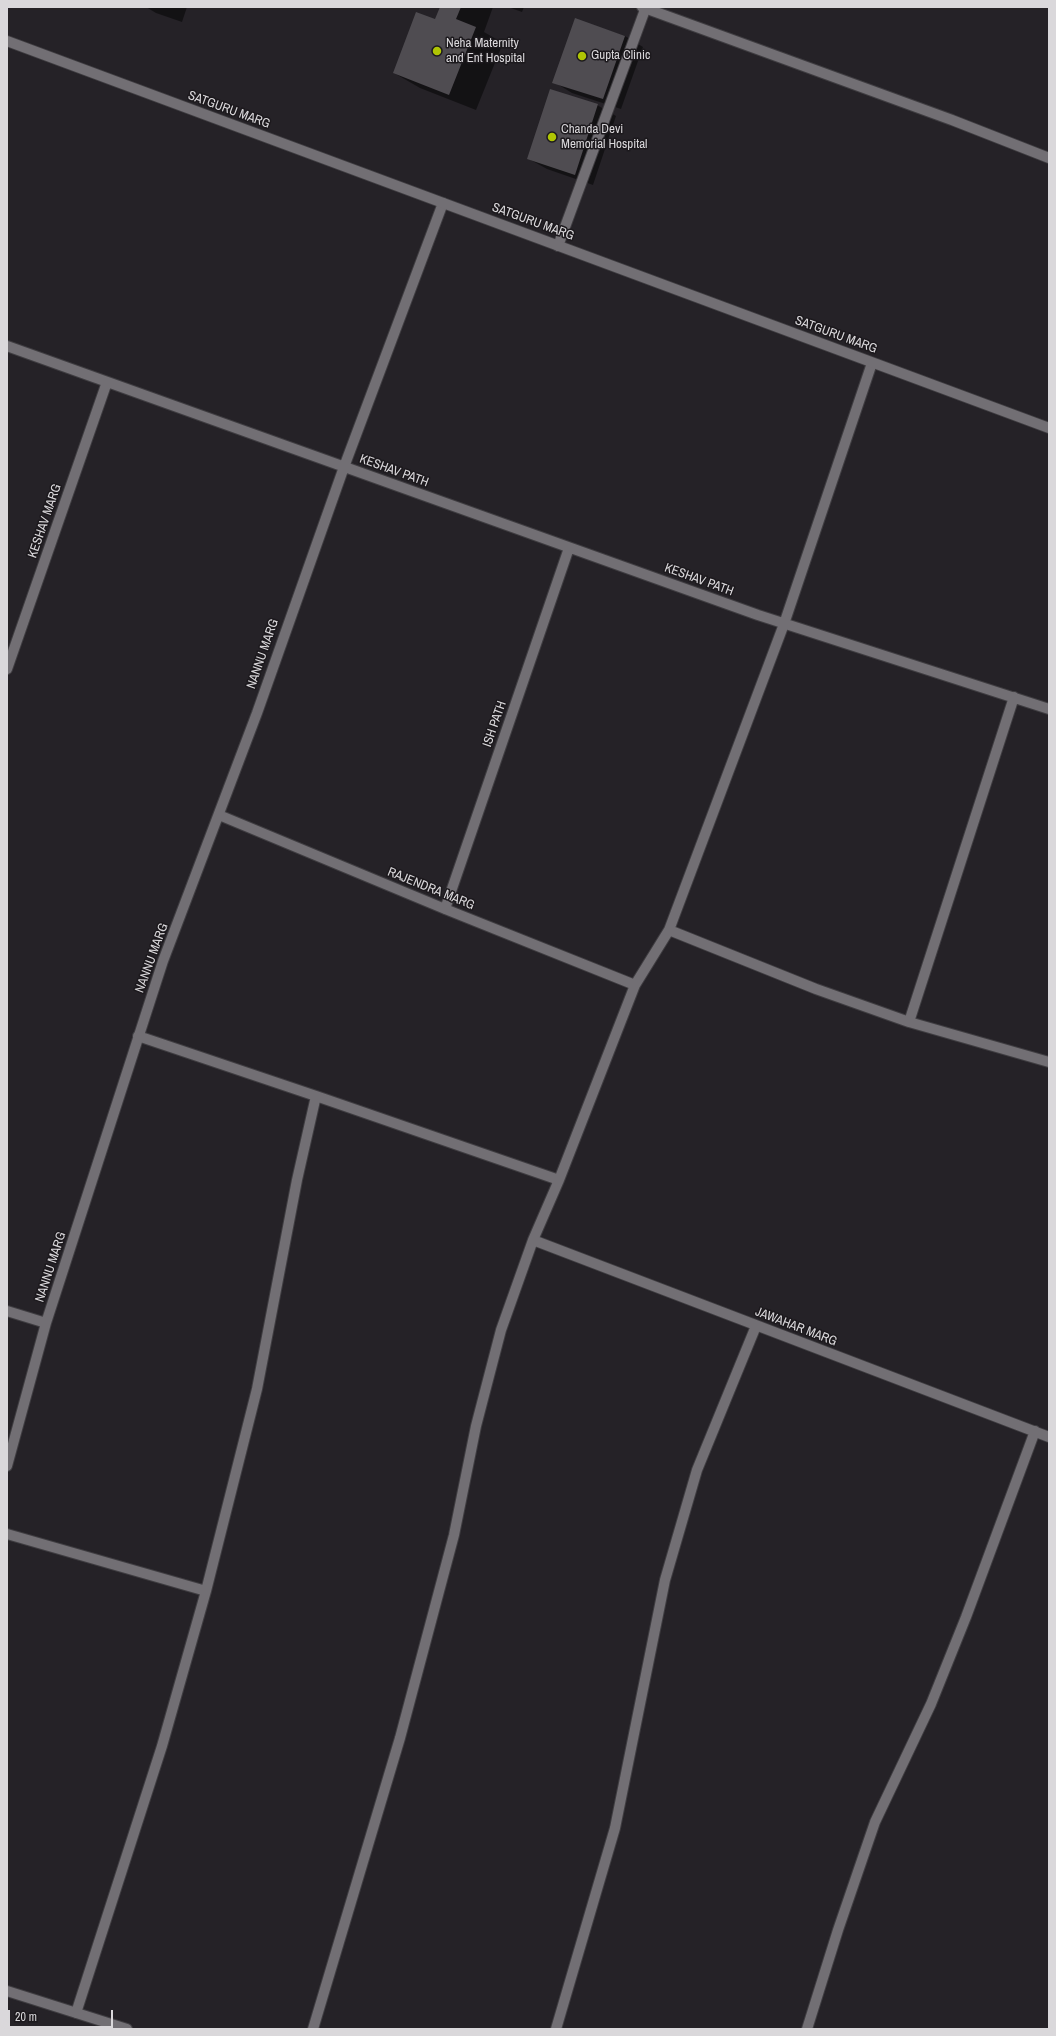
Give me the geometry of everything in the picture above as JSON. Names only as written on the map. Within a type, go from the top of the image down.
[{"type":"street","points":[[558,246],[645,7],[952,120],[1049,158]]},
{"type":"street","name":"SATGURU MARG","points":[[7,41],[1049,428]]},
{"type":"street","name":"NANNU MARG","points":[[7,1466],[46,1323],[163,962],[219,815],[344,466],[442,203]]},
{"type":"street","name":"KESHAV PATH","points":[[7,346],[784,624],[1049,708]]},
{"type":"street","points":[[313,2029],[408,1708],[454,1535],[476,1426],[501,1330],[533,1240],[559,1180],[635,985],[669,930],[784,624],[872,362]]},
{"type":"street","name":"KESHAV MARG","points":[[7,669],[107,382]]},
{"type":"street","name":"ISH PATH","points":[[445,909],[569,548]]},
{"type":"street","points":[[909,1022],[1014,697]]},
{"type":"street","name":"RAJENDRA MARG","points":[[219,815],[445,909],[635,985]]},
{"type":"street","points":[[669,930],[816,989],[909,1022],[1049,1062]]},
{"type":"street","points":[[138,1036],[559,1180]]},
{"type":"street","points":[[76,2013],[162,1746],[206,1591],[257,1389],[297,1180],[316,1096]]},
{"type":"street","name":"JAWAHAR MARG","points":[[533,1240],[756,1326],[1049,1436]]},
{"type":"street","points":[[7,1311],[46,1323]]},
{"type":"street","points":[[556,2029],[615,1828],[666,1580],[697,1470],[756,1326]]},
{"type":"street","points":[[807,2029],[838,1930],[875,1822],[934,1697],[966,1617],[1035,1431]]},
{"type":"street","points":[[7,1534],[206,1591]]},
{"type":"street","points":[[7,1991],[127,2029]]},
{"type":"building","points":[[440,7],[461,7],[456,19],[476,27],[449,95],[393,73],[416,12],[435,19]]},
{"type":"building","points":[[575,18],[625,36],[603,99],[552,83]]},
{"type":"building","points":[[550,89],[598,104],[575,175],[527,159]]},
{"type":"place","name":"Neha Maternity and Ent Hospital","points":[[437,51]]},
{"type":"place","name":"Gupta Clinic","points":[[582,56]]},
{"type":"place","name":"Chanda Devi Memorial Hospital","points":[[552,137]]}]
